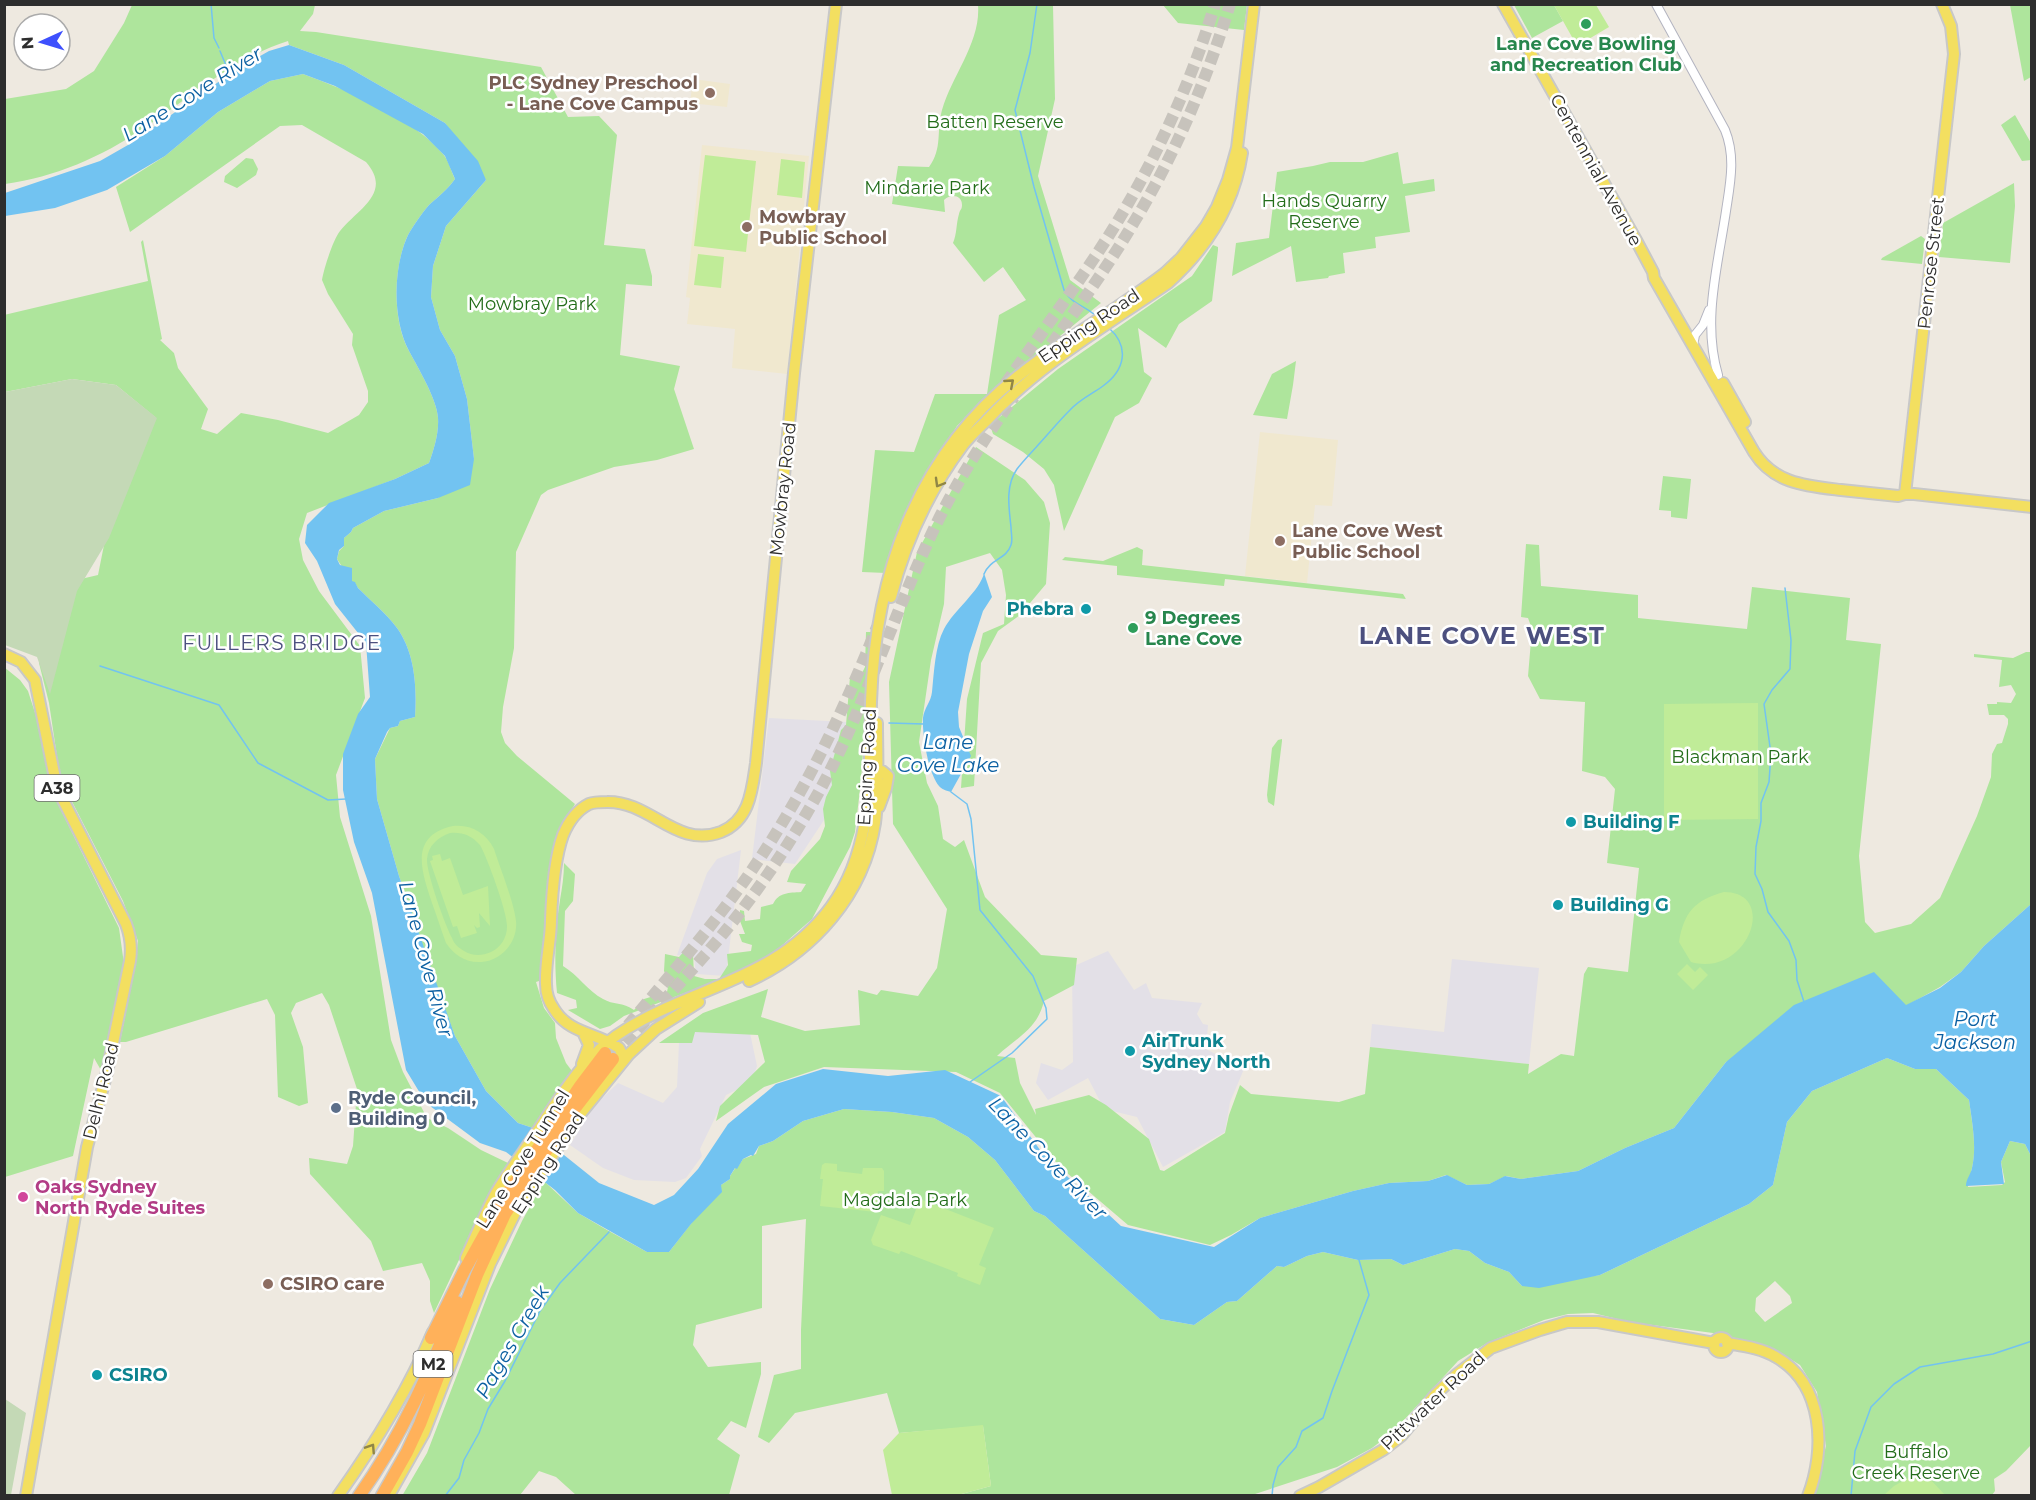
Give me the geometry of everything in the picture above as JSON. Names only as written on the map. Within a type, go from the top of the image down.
[{"type":"highway","name":"Lane Cove Tunnel","points":[[489,1225],[556,1128],[583,1096],[611,1052]]},
{"type":"highway","name":"Lane Cove Tunnel","points":[[447,1352],[495,1233],[520,1181]]},
{"type":"highway","name":"M2","points":[[430,1338],[489,1225]]},
{"type":"highway","name":"M2","points":[[359,1496],[387,1453],[416,1400],[439,1350],[489,1225]]},
{"type":"highway","name":"M2","points":[[368,1496],[409,1430],[447,1352]]},
{"type":"highway","name":"M2","points":[[382,1496],[420,1424],[447,1352]]},
{"type":"main road","name":"Mowbray Road","points":[[611,1052],[583,1032],[573,1028],[559,1016],[547,994],[546,982],[557,859],[564,834],[578,812],[592,803],[628,804],[678,831],[698,837],[727,829],[742,815],[749,802],[756,763],[795,364],[836,4]]},
{"type":"main road","name":"Epping Road","points":[[611,1052],[640,1021],[739,978],[769,963],[796,945],[815,927],[839,894],[856,860],[866,825],[873,774],[880,649],[894,585],[908,545],[927,503],[964,443],[970,429],[1123,302],[1165,273],[1210,229],[1237,148],[1254,4]]},
{"type":"main road","name":"Epping Road","points":[[1085,333],[1135,306],[1168,283],[1187,266],[1227,206],[1240,169],[1260,4]]},
{"type":"main road","name":"Centennial Avenue","points":[[1503,4],[1653,272],[1658,274],[1757,456],[1766,466],[1781,477],[1809,486],[2031,507]]},
{"type":"main road","name":"Penrose Street","points":[[1905,494],[1953,70],[1953,33],[1942,4]]},
{"type":"main road","name":"Delhi Road","points":[[4,654],[21,662],[31,672],[38,687],[50,761],[57,788],[126,924],[132,947],[109,1063],[87,1147],[26,1496]]},
{"type":"main road","name":"Delhi Road","points":[[4,660],[27,676],[40,702]]},
{"type":"main road","name":"Epping Road","points":[[338,1496],[379,1436],[413,1375],[488,1209],[520,1181],[556,1128],[578,1072],[656,1029],[693,1004],[766,973],[801,950],[816,936],[847,898],[868,851],[888,778],[885,772],[873,774]]},
{"type":"main road","points":[[611,1052],[619,1040],[652,1020],[693,1004]]},
{"type":"main road","points":[[578,1072],[589,1047],[588,1039],[583,1032]]},
{"type":"main road","name":"Epping Road","points":[[388,1496],[424,1433],[496,1251],[512,1218],[520,1181]]},
{"type":"main road","name":"Pittwater Road","points":[[1300,1496],[1383,1450],[1401,1436],[1436,1394],[1456,1375],[1491,1348],[1567,1322],[1598,1322],[1714,1343],[1720,1338],[1726,1346],[1758,1349],[1778,1358],[1797,1375],[1809,1394],[1818,1423],[1817,1465],[1806,1496]]},
{"type":"street","points":[[1656,4],[1731,145],[1729,195],[1711,304],[1711,339],[1715,376]]},
{"type":"street","points":[[1694,341],[1703,326],[1711,304]]},
{"type":"shaded area","name":"PLC Sydney Preschool - Lane Cove Campus","points":[[693,79],[730,84],[727,107],[690,103]]},
{"type":"shaded area","name":"Mowbray Public School","points":[[702,145],[809,156],[787,374],[732,368],[735,329],[687,324],[690,298],[686,297]]},
{"type":"shaded area","name":"Lane Cove West Public School","points":[[1260,432],[1338,440],[1332,506],[1315,505],[1307,583],[1245,576]]},
{"type":"shaded area","points":[[769,718],[846,722],[824,820],[795,864],[752,859]]},
{"type":"shaded area","points":[[741,850],[726,976],[696,974],[694,957],[677,955],[707,873],[717,859]]},
{"type":"shaded area","points":[[1108,951],[1134,990],[1146,983],[1152,998],[1202,1003],[1197,1014],[1203,1024],[1208,1025],[1206,1049],[1244,1069],[1230,1102],[1225,1132],[1163,1167],[1137,1117],[1104,1109],[1088,1078],[1048,1100],[1036,1083],[1041,1063],[1062,1070],[1073,1062],[1072,967]]},
{"type":"shaded area","points":[[1452,959],[1539,968],[1529,1064],[1370,1047],[1372,1024],[1444,1032]]},
{"type":"shaded area","points":[[693,1031],[750,1033],[757,1066],[745,1086],[726,1095],[700,1149],[702,1156],[686,1178],[675,1182],[634,1180],[603,1168],[570,1145],[593,1107],[618,1083],[663,1103],[677,1087],[679,1043]]},
{"type":"green space","name":"Mowbray Park","points":[[132,5],[315,5],[313,14],[300,31],[541,67],[568,117],[599,116],[617,135],[604,245],[645,249],[652,276],[652,286],[626,284],[620,355],[680,366],[674,389],[694,449],[657,460],[614,467],[548,490],[541,495],[516,552],[514,648],[503,707],[501,732],[505,743],[517,756],[575,804],[560,829],[542,980],[536,982],[544,1008],[555,1023],[556,1038],[566,1063],[572,1071],[534,1131],[533,1128],[518,1123],[486,1091],[455,1036],[426,957],[377,799],[375,759],[390,728],[398,726],[400,721],[415,717],[414,671],[408,648],[397,628],[352,582],[337,559],[339,551],[344,546],[344,538],[353,528],[384,511],[438,498],[474,459],[467,399],[455,356],[440,330],[431,297],[433,266],[446,226],[486,180],[445,123],[344,65],[289,45],[288,41],[268,48],[231,68],[143,129],[94,157],[60,171],[5,184],[5,99],[66,89],[94,71],[124,23]]},
{"type":"green space","name":"Batten Reserve","points":[[978,5],[1053,5],[1055,99],[1038,176],[1070,280],[1101,303],[987,395],[957,426],[918,488],[886,573],[862,572],[875,450],[914,452],[935,394],[987,394],[999,315],[1026,300],[1003,267],[984,282],[953,243],[962,207],[958,197],[952,196],[944,200],[945,212],[892,204],[898,166],[929,167],[933,160],[938,146],[942,110],[971,45],[978,19]]},
{"type":"green space","points":[[1163,5],[1247,5],[1244,30],[1178,23]]},
{"type":"green space","points":[[1514,5],[1554,5],[1563,21],[1532,38]]},
{"type":"green space","name":"Lane Cove Bowling and Recreation Club","points":[[1554,5],[1596,5],[1609,27],[1577,46]]},
{"type":"green space","points":[[2010,5],[2031,5],[2031,77],[2024,81]]},
{"type":"green space","points":[[303,74],[378,106],[414,128],[443,154],[455,179],[429,205],[410,231],[399,262],[397,278],[397,309],[403,338],[427,384],[437,410],[437,435],[429,463],[395,479],[307,513],[299,539],[303,560],[319,591],[360,646],[365,698],[336,775],[340,817],[371,916],[391,1040],[403,1072],[427,1118],[508,1163],[482,1211],[434,1313],[430,1301],[430,1281],[422,1263],[383,1271],[371,1241],[310,1174],[309,1158],[347,1164],[353,1146],[357,1089],[329,1005],[322,993],[296,1003],[291,1013],[303,1047],[308,1103],[299,1106],[278,1097],[275,1015],[267,999],[120,1042],[138,941],[123,901],[63,784],[49,703],[39,663],[58,599],[68,582],[98,575],[109,520],[155,417],[116,385],[72,379],[5,392],[4,315],[148,281],[141,242],[143,240],[162,339],[160,340],[174,353],[178,368],[208,409],[201,429],[217,434],[241,413],[328,433],[359,415],[368,402],[368,391],[352,345],[353,334],[322,280],[337,235],[370,200],[374,192],[376,183],[366,162],[302,125],[280,126],[130,232],[116,187],[165,156],[218,112],[270,81]]},
{"type":"green space","points":[[2015,115],[2031,143],[2031,160],[2022,161],[2001,125]]},
{"type":"green space","name":"Hands Quarry Reserve","points":[[1398,152],[1403,184],[1434,179],[1435,191],[1405,196],[1410,232],[1375,237],[1376,248],[1343,253],[1345,273],[1328,278],[1296,282],[1291,246],[1232,276],[1236,243],[1269,238],[1277,172],[1330,162],[1363,162]]},
{"type":"green space","points":[[705,155],[756,161],[746,252],[694,246]]},
{"type":"green space","points":[[246,158],[253,159],[258,169],[256,175],[237,188],[224,182],[225,176]]},
{"type":"green space","points":[[781,159],[805,162],[802,198],[777,195]]},
{"type":"green space","points":[[2014,183],[2015,206],[2010,263],[1939,257],[1943,223]]},
{"type":"green space","points":[[1921,236],[1925,239],[1922,264],[1881,260],[1882,258]]},
{"type":"green space","points":[[1213,245],[1218,247],[1218,250],[1212,301],[1179,324],[1166,348],[1138,328],[1144,372],[1152,378],[1139,403],[1115,417],[1064,531],[1054,485],[1044,469],[1023,452],[993,434],[990,425],[1058,369],[1192,276]]},
{"type":"green space","points":[[698,254],[724,257],[721,288],[694,285]]},
{"type":"green space","points":[[1296,361],[1287,419],[1253,415],[1272,374]]},
{"type":"green space","points":[[72,379],[116,385],[157,418],[109,538],[77,591],[50,694],[37,657],[5,645],[5,392]]},
{"type":"green space","name":"Blackman Park","points":[[976,447],[1025,480],[1044,502],[1050,523],[1046,584],[1020,615],[998,631],[981,663],[974,786],[961,788],[967,699],[983,633],[1004,624],[1006,595],[1002,570],[990,553],[946,567],[944,604],[931,660],[919,742],[927,783],[938,806],[943,839],[955,847],[964,840],[985,897],[1041,955],[1077,958],[1074,985],[1044,1001],[1037,1019],[997,1056],[1015,1058],[1020,1083],[1036,1115],[1035,1109],[1089,1095],[1106,1105],[1149,1139],[1160,1170],[1164,1171],[1225,1133],[1240,1085],[1251,1094],[1339,1102],[1365,1094],[1370,1047],[1529,1064],[1528,1074],[1561,1054],[1574,1056],[1584,974],[1588,967],[1628,972],[1639,868],[1607,863],[1615,789],[1605,777],[1582,771],[1585,702],[1540,699],[1528,676],[1532,629],[1528,618],[1521,617],[1526,544],[1539,545],[1541,586],[1638,595],[1638,618],[1747,629],[1752,587],[1850,598],[1846,640],[1881,644],[1859,856],[1865,922],[1875,933],[1911,924],[1940,898],[1977,816],[1991,777],[1992,754],[1997,744],[2002,743],[2008,719],[2004,715],[1989,715],[1987,704],[2011,703],[2016,694],[2011,685],[1999,687],[2002,660],[1974,657],[1974,654],[2013,658],[2031,652],[2031,904],[1984,946],[1961,972],[1940,987],[1906,1006],[1726,1062],[1674,1128],[1578,1171],[1521,1179],[1506,1176],[1489,1184],[1467,1185],[1446,1175],[1428,1181],[1389,1183],[1260,1218],[1210,1245],[1128,1225],[1060,1167],[1000,1093],[956,1072],[824,1067],[764,1087],[716,1121],[720,1106],[765,1062],[758,1035],[695,1032],[692,1043],[659,1043],[703,1013],[768,989],[761,1017],[805,1031],[860,1025],[858,990],[877,995],[881,990],[918,996],[937,968],[947,909],[893,824],[889,682],[917,552]]},
{"type":"green space","points":[[1663,476],[1691,479],[1687,519],[1671,517],[1671,511],[1659,510]]},
{"type":"green space","points":[[1137,547],[1143,550],[1142,565],[1403,594],[1406,599],[1225,579],[1224,586],[1117,575],[1117,566],[1062,560],[1065,557],[1103,561]]},
{"type":"green space","points":[[866,632],[871,632],[861,781],[855,832],[850,847],[812,919],[778,949],[756,963],[727,977],[624,1016],[610,1026],[600,1029],[568,1010],[577,1008],[576,1000],[557,993],[556,970],[556,935],[564,863],[575,874],[573,901],[565,911],[563,966],[598,996],[634,1010],[644,999],[667,992],[669,982],[664,971],[665,954],[679,957],[687,948],[693,953],[694,976],[719,979],[728,965],[727,954],[751,951],[752,945],[742,942],[739,934],[745,934],[740,921],[740,910],[744,911],[745,921],[760,919],[761,907],[773,904],[778,897],[785,894],[801,892],[806,884],[787,882],[791,871],[820,839],[825,826],[823,809],[832,785],[830,771],[841,730],[846,725],[850,677],[860,677],[865,667]]},
{"type":"green space","points":[[4,667],[20,680],[28,691],[37,719],[51,790],[119,928],[124,964],[102,1072],[94,1058],[73,1156],[5,1177]]},
{"type":"green space","points":[[1758,703],[1758,819],[1664,820],[1664,704]]},
{"type":"green space","points":[[1282,739],[1274,806],[1268,802],[1267,795],[1272,748],[1278,740]]},
{"type":"green space","points":[[453,826],[466,826],[487,838],[494,849],[510,895],[516,928],[507,949],[489,961],[465,960],[446,943],[422,868],[424,847],[429,838]],"holes":[[[450,833],[462,834],[477,842],[492,873],[504,910],[507,931],[502,942],[491,952],[474,955],[459,947],[454,942],[441,911],[427,859],[434,843]]]},
{"type":"green space","points":[[440,854],[442,861],[450,858],[463,895],[488,886],[490,926],[479,913],[480,927],[477,928],[474,925],[477,933],[461,938],[457,926],[453,927],[430,861],[433,860],[432,856]]},
{"type":"green space","points":[[1724,892],[1741,896],[1750,905],[1753,918],[1750,933],[1741,947],[1728,958],[1711,964],[1691,962],[1679,942],[1684,923],[1698,903]]},
{"type":"green space","points":[[1687,964],[1695,972],[1700,967],[1708,975],[1693,990],[1677,974]]},
{"type":"green space","points":[[1887,1058],[1915,1069],[1936,1069],[1969,1100],[1974,1152],[1968,1187],[2002,1185],[2005,1182],[2001,1162],[2010,1141],[2025,1144],[2031,1156],[2031,1445],[2006,1471],[1994,1479],[1995,1491],[1992,1495],[1813,1495],[1826,1446],[1817,1392],[1800,1365],[1776,1350],[1744,1342],[1728,1335],[1630,1322],[1593,1313],[1568,1314],[1544,1320],[1487,1343],[1458,1361],[1393,1432],[1372,1448],[1337,1467],[1252,1495],[958,1495],[991,1486],[983,1426],[899,1433],[887,1393],[795,1413],[769,1443],[758,1437],[774,1375],[801,1369],[806,1219],[762,1226],[762,1308],[696,1325],[693,1345],[708,1367],[761,1362],[761,1374],[746,1428],[731,1421],[717,1439],[740,1455],[729,1495],[576,1495],[556,1477],[539,1471],[520,1495],[402,1496],[427,1453],[490,1289],[544,1181],[578,1213],[607,1230],[647,1252],[669,1252],[721,1185],[730,1179],[743,1159],[756,1154],[759,1146],[773,1141],[803,1121],[844,1109],[934,1118],[968,1137],[995,1160],[1034,1211],[1045,1216],[1160,1319],[1194,1325],[1227,1302],[1237,1301],[1277,1266],[1284,1267],[1307,1256],[1323,1252],[1358,1260],[1391,1259],[1403,1265],[1455,1249],[1469,1251],[1485,1263],[1509,1272],[1522,1286],[1600,1275],[1749,1204],[1773,1185],[1787,1122],[1812,1091]],"holes":[[[1775,1281],[1790,1296],[1792,1303],[1765,1322],[1755,1311],[1756,1298]]]},
{"type":"green space","points":[[837,1164],[837,1171],[862,1174],[863,1168],[882,1168],[884,1191],[878,1191],[876,1212],[820,1206],[823,1179],[820,1179],[822,1165]]},
{"type":"green space","points":[[920,1199],[994,1228],[979,1265],[986,1268],[980,1285],[957,1276],[958,1273],[901,1251],[899,1254],[873,1245],[871,1240],[881,1215],[910,1225]]},
{"type":"green space","points":[[5,1399],[26,1413],[11,1495],[5,1495]]},
{"type":"green space","points":[[983,1425],[991,1486],[958,1495],[892,1495],[883,1450],[899,1433]]},
{"type":"green space","points":[[1910,1477],[1930,1479],[1945,1495],[1884,1495]]},
{"type":"water","name":"Port Jackson","points":[[289,45],[344,65],[445,123],[478,161],[486,180],[446,226],[433,266],[431,297],[440,330],[455,356],[467,399],[474,459],[470,485],[438,498],[384,511],[353,528],[344,538],[344,546],[339,550],[337,559],[340,565],[352,568],[352,581],[397,628],[408,648],[414,671],[415,717],[400,721],[398,726],[390,728],[387,732],[375,759],[377,799],[399,876],[455,1036],[486,1091],[518,1123],[533,1128],[599,1183],[654,1205],[674,1195],[698,1169],[728,1124],[776,1084],[823,1069],[888,1076],[945,1070],[1001,1096],[1043,1154],[1121,1226],[1214,1247],[1260,1218],[1389,1183],[1428,1181],[1447,1175],[1467,1185],[1489,1184],[1505,1176],[1521,1179],[1578,1171],[1674,1128],[1726,1062],[1794,1005],[1874,972],[1906,1005],[1940,988],[1961,972],[1984,946],[2031,904],[2031,1156],[2025,1144],[2010,1141],[2001,1162],[2004,1184],[1966,1186],[1972,1168],[1974,1151],[1969,1100],[1936,1069],[1915,1069],[1887,1058],[1812,1091],[1787,1122],[1773,1185],[1749,1204],[1600,1275],[1539,1288],[1522,1286],[1509,1272],[1485,1263],[1469,1251],[1455,1249],[1403,1265],[1391,1259],[1358,1260],[1323,1252],[1307,1256],[1284,1267],[1277,1266],[1237,1301],[1227,1302],[1194,1325],[1160,1319],[1045,1216],[1034,1211],[995,1160],[968,1137],[934,1118],[844,1109],[803,1121],[773,1141],[759,1146],[753,1156],[743,1159],[737,1169],[735,1168],[730,1179],[721,1185],[722,1192],[691,1224],[669,1252],[647,1252],[578,1213],[555,1190],[506,1152],[480,1143],[426,1103],[406,1070],[372,893],[354,842],[343,790],[343,754],[358,714],[370,697],[366,643],[335,604],[317,561],[305,543],[307,525],[329,503],[395,479],[429,463],[437,435],[437,410],[431,393],[403,338],[397,309],[397,277],[399,262],[410,231],[429,205],[455,179],[445,156],[423,134],[335,86],[303,74],[270,81],[218,112],[165,156],[107,190],[55,208],[5,216],[5,193],[100,161],[128,145],[237,69],[269,51]]},
{"type":"water","name":"Lane Cove Lake","points":[[984,573],[992,597],[983,611],[969,654],[958,712],[959,727],[971,756],[951,792],[940,787],[935,780],[925,743],[923,718],[931,696],[935,660],[941,636],[948,622],[982,580]]},
{"type":"waterway","points":[[211,4],[214,38],[219,48]]},
{"type":"waterway","points":[[1037,4],[1030,53],[1015,110],[1034,187],[1064,290],[1075,302],[1095,315]]},
{"type":"waterway","name":"Lane Cove River","points":[[220,51],[230,75]]},
{"type":"waterway","points":[[984,574],[990,565],[1006,554],[1011,545],[1009,490],[1017,469],[1074,406],[1110,380],[1120,366],[1122,358],[1120,343],[1109,328]]},
{"type":"waterway","points":[[1785,588],[1791,640],[1790,669],[1772,690],[1764,704],[1771,754],[1769,782],[1761,803],[1755,874],[1768,912],[1789,941],[1796,960],[1797,980],[1804,1002]]},
{"type":"waterway","points":[[100,666],[219,705],[258,763],[328,800],[346,799]]},
{"type":"waterway","points":[[889,723],[924,724]]},
{"type":"waterway","points":[[951,792],[967,804],[971,819],[980,910],[1033,976],[1046,1008],[1047,1019],[1012,1053],[970,1082]]},
{"type":"waterway","name":"Pages Creek","points":[[445,1496],[459,1478],[464,1460],[479,1433],[488,1409],[505,1381],[540,1311],[560,1283],[609,1232]]},
{"type":"waterway","points":[[1272,1496],[1278,1467],[1296,1447],[1302,1431],[1323,1418],[1369,1295],[1359,1260]]},
{"type":"waterway","points":[[1851,1496],[1855,1451],[1871,1407],[1894,1384],[1920,1367],[1993,1354],[2032,1341]]},
{"type":"tunnel","points":[[975,429],[1087,269],[1122,214],[1163,138],[1197,58],[1215,4]]},
{"type":"tunnel","points":[[1041,359],[1112,257],[1163,170],[1189,116],[1230,4]]},
{"type":"tunnel","points":[[614,1057],[736,918],[763,882],[799,826],[837,757],[941,515],[970,463],[1014,397]]},
{"type":"tunnel","points":[[605,1053],[712,924],[765,850],[818,758],[877,627]]},
{"type":"place","name":"Lane Cove Bowling and Recreation Club","points":[[1586,24]]},
{"type":"place","name":"PLC Sydney Preschool - Lane Cove Campus","points":[[710,93]]},
{"type":"place","name":"Mowbray Public School","points":[[747,227]]},
{"type":"place","name":"Lane Cove West Public School","points":[[1280,541]]},
{"type":"place","name":"Phebra","points":[[1086,609]]},
{"type":"place","name":"9 Degrees Lane Cove","points":[[1133,628]]},
{"type":"place","name":"Building F","points":[[1571,822]]},
{"type":"place","name":"Building G","points":[[1558,905]]},
{"type":"place","name":"AirTrunk Sydney North","points":[[1130,1051]]},
{"type":"place","name":"Ryde Council, Building 0","points":[[336,1108]]},
{"type":"place","name":"Oaks Sydney North Ryde Suites","points":[[23,1197]]},
{"type":"place","name":"CSIRO care","points":[[268,1284]]},
{"type":"place","name":"CSIRO","points":[[97,1375]]},
{"type":"district","name":"LANE COVE WEST","points":[[1482,635]]},
{"type":"district","name":"FULLERS BRIDGE","points":[[282,643]]},
{"type":"park label","name":"Mindarie Park","points":[[927,188]]},
{"type":"park label","name":"Magdala Park","points":[[905,1200]]},
{"type":"park label","name":"Buffalo Creek Reserve","points":[[1916,1462]]}]
